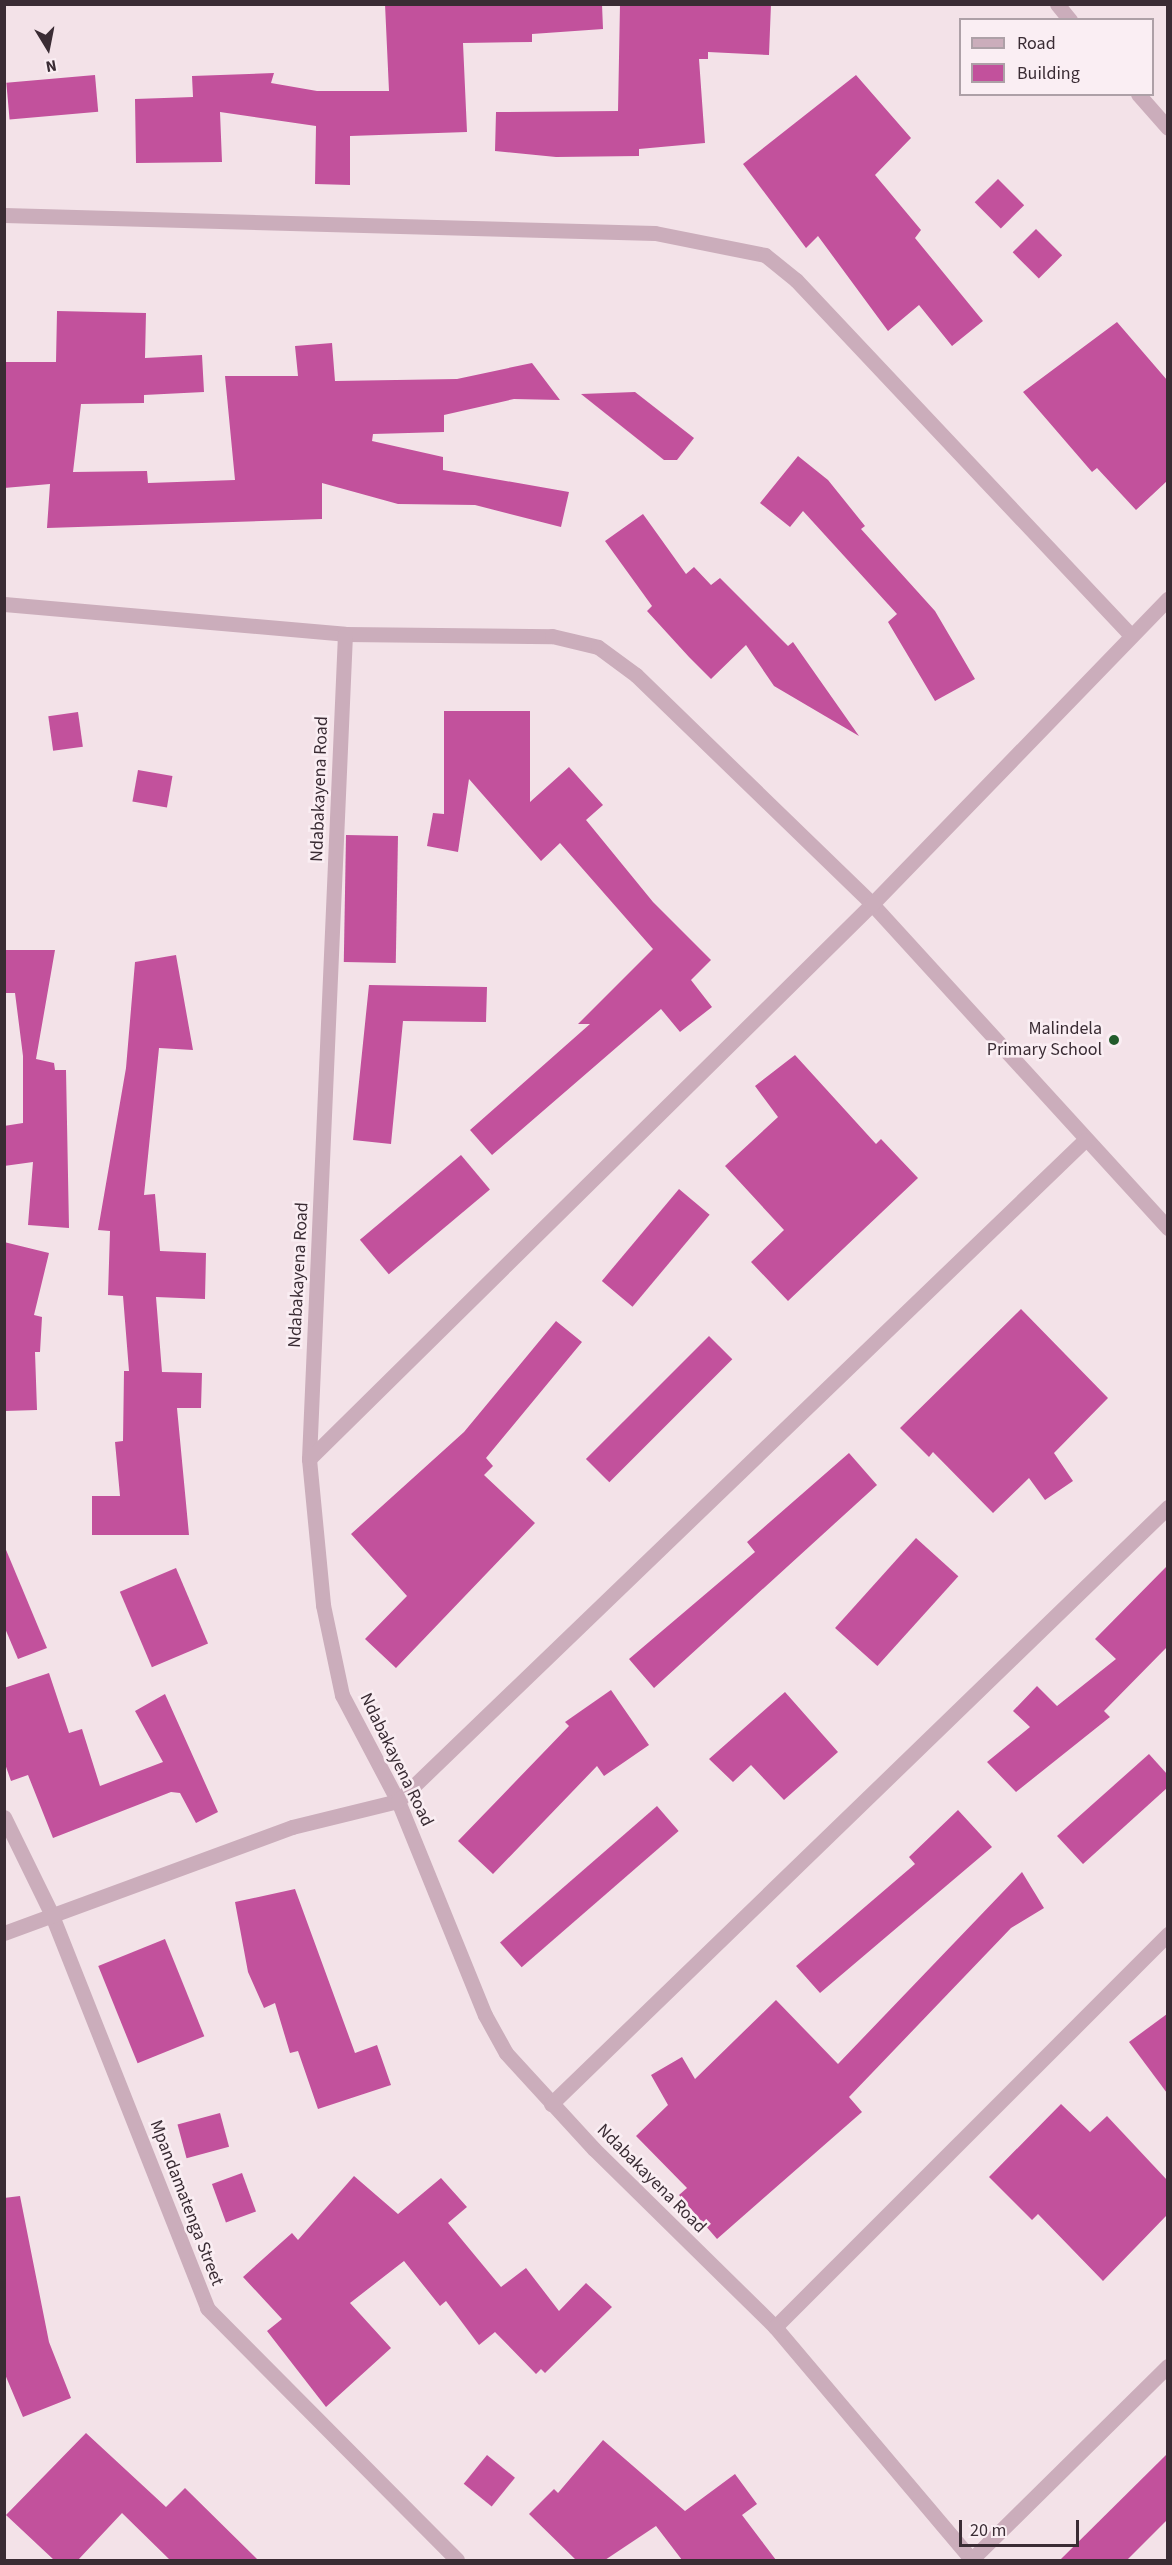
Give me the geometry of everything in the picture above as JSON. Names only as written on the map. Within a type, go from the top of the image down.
[{"type":"street","points":[[1057,4],[1068,18]]},
{"type":"street","points":[[1139,96],[1167,128]]},
{"type":"street","points":[[4,215],[656,233],[765,255],[796,280],[1129,633]]},
{"type":"street","points":[[309,1459],[872,904],[1129,633],[1167,599]]},
{"type":"street","points":[[4,604],[345,634],[552,636],[598,647],[636,675],[872,904],[1084,1140],[1167,1228]]},
{"type":"street","name":"Ndabakayena Road","points":[[345,634],[309,1459],[323,1605],[342,1695],[398,1801],[485,2015],[506,2053],[551,2104],[775,2327],[972,2560]]},
{"type":"street","points":[[4,1933],[51,1913],[337,1812],[398,1801],[1084,1140]]},
{"type":"street","points":[[551,2104],[1167,1507]]},
{"type":"street","name":"Mpandamatenga Street","points":[[4,1817],[51,1913],[207,2308],[457,2560]]},
{"type":"street","points":[[775,2327],[1167,1934]]},
{"type":"street","points":[[972,2560],[1167,2366]]},
{"type":"building","points":[[385,4],[602,4],[603,29],[532,34],[532,42],[463,43],[467,132],[350,136],[350,185],[315,184],[316,126],[220,112],[222,162],[136,163],[135,99],[193,97],[192,76],[274,73],[271,83],[317,91],[389,91]]},
{"type":"building","points":[[620,4],[771,4],[769,55],[708,52],[708,59],[699,59],[705,143],[639,149],[639,156],[556,157],[495,151],[496,112],[618,111]]},
{"type":"building","points":[[95,75],[98,112],[10,120],[6,83]]},
{"type":"building","points":[[856,75],[911,138],[875,175],[921,230],[915,238],[983,321],[952,346],[919,305],[888,331],[818,236],[806,248],[743,164]]},
{"type":"building","points":[[998,179],[1024,205],[1001,228],[975,202]]},
{"type":"building","points":[[1036,229],[1062,255],[1039,278],[1013,252]]},
{"type":"building","points":[[57,311],[146,313],[145,358],[202,355],[204,392],[144,395],[144,403],[81,404],[73,472],[147,471],[148,483],[235,480],[225,376],[298,376],[295,346],[332,343],[335,381],[457,379],[532,363],[560,400],[514,399],[444,415],[444,432],[373,434],[372,441],[443,457],[443,470],[569,492],[561,527],[475,505],[398,504],[322,483],[322,519],[47,528],[50,484],[4,488],[4,362],[56,362]]},
{"type":"building","points":[[1117,322],[1167,380],[1167,481],[1136,510],[1097,468],[1092,472],[1023,392]]},
{"type":"building","points":[[635,392],[694,438],[677,460],[664,460],[581,394]]},
{"type":"building","points":[[798,456],[828,480],[865,526],[861,529],[935,611],[975,679],[935,701],[888,622],[897,614],[803,511],[790,527],[760,503]]},
{"type":"building","points":[[643,514],[686,574],[694,567],[711,585],[720,578],[788,646],[793,642],[859,736],[774,686],[746,645],[711,679],[689,657],[647,611],[652,606],[605,541]]},
{"type":"building","points":[[444,711],[530,711],[530,802],[569,767],[603,805],[586,820],[653,902],[711,960],[691,980],[712,1007],[680,1032],[661,1009],[492,1155],[470,1130],[590,1024],[578,1024],[653,949],[560,843],[541,861],[469,779],[458,852],[427,846],[433,813],[444,814]]},
{"type":"building","points":[[78,712],[83,747],[53,751],[48,716]]},
{"type":"building","points":[[138,770],[172,776],[167,808],[132,802]]},
{"type":"building","points":[[346,835],[398,836],[396,963],[344,962]]},
{"type":"building","points":[[4,950],[55,950],[36,1059],[54,1063],[55,1070],[66,1070],[69,1228],[28,1225],[33,1162],[4,1166],[4,1126],[23,1123],[23,1056],[15,993],[5,993]]},
{"type":"building","points":[[176,955],[193,1050],[159,1048],[144,1195],[155,1194],[160,1251],[206,1253],[205,1299],[156,1297],[162,1372],[202,1373],[201,1408],[177,1408],[189,1535],[92,1535],[92,1496],[120,1496],[115,1442],[123,1441],[124,1371],[129,1371],[123,1296],[108,1295],[110,1231],[98,1230],[126,1068],[135,962]]},
{"type":"building","points":[[369,985],[487,987],[486,1022],[403,1021],[391,1144],[353,1140]]},
{"type":"building","points":[[795,1055],[876,1144],[881,1139],[918,1178],[788,1301],[751,1262],[784,1230],[725,1166],[778,1117],[755,1086]]},
{"type":"building","points":[[461,1155],[490,1189],[389,1274],[360,1240]]},
{"type":"building","points":[[679,1189],[710,1215],[633,1307],[602,1281]]},
{"type":"building","points":[[4,1242],[49,1253],[34,1315],[42,1317],[40,1352],[35,1352],[37,1410],[4,1411]]},
{"type":"building","points":[[1021,1309],[1108,1398],[1054,1453],[1073,1481],[1045,1500],[1029,1478],[993,1513],[933,1452],[929,1457],[900,1428]]},
{"type":"building","points":[[556,1321],[582,1342],[486,1458],[493,1466],[484,1475],[535,1523],[396,1668],[365,1639],[407,1596],[351,1534],[464,1432]]},
{"type":"building","points":[[709,1336],[732,1359],[609,1482],[586,1459]]},
{"type":"building","points":[[849,1453],[877,1485],[654,1688],[629,1659],[755,1552],[747,1542]]},
{"type":"building","points":[[916,1538],[958,1576],[877,1666],[835,1628]]},
{"type":"building","points":[[4,1545],[47,1648],[18,1659],[4,1626]]},
{"type":"building","points":[[1167,1566],[1167,1647],[1104,1711],[1110,1717],[1016,1792],[987,1762],[1030,1727],[1013,1711],[1037,1686],[1057,1706],[1116,1659],[1095,1639]]},
{"type":"building","points":[[176,1568],[208,1643],[152,1667],[120,1592]]},
{"type":"building","points":[[49,1673],[69,1733],[82,1729],[100,1786],[163,1762],[135,1711],[165,1694],[218,1812],[196,1823],[180,1793],[171,1792],[53,1838],[28,1775],[11,1781],[4,1761],[4,1688]]},
{"type":"building","points":[[611,1690],[649,1745],[604,1776],[597,1766],[493,1874],[458,1841],[569,1726],[565,1722]]},
{"type":"building","points":[[785,1692],[838,1752],[784,1800],[751,1765],[733,1782],[709,1759]]},
{"type":"building","points":[[1149,1754],[1167,1774],[1167,1788],[1083,1864],[1057,1836]]},
{"type":"building","points":[[657,1806],[679,1831],[522,1967],[500,1942]]},
{"type":"building","points":[[958,1810],[992,1847],[820,1993],[796,1966],[915,1864],[909,1857]]},
{"type":"building","points":[[1022,1872],[1044,1908],[1011,1928],[849,2097],[862,2112],[717,2239],[679,2195],[687,2188],[636,2136],[668,2105],[651,2075],[682,2057],[695,2079],[776,2000],[838,2064]]},
{"type":"building","points":[[295,1889],[355,2053],[377,2045],[391,2085],[318,2109],[298,2051],[290,2053],[275,2003],[264,2008],[248,1972],[235,1902]]},
{"type":"building","points":[[165,1939],[204,2036],[138,2063],[98,1966]]},
{"type":"building","points":[[1167,2014],[1167,2093],[1129,2042]]},
{"type":"building","points":[[1061,2104],[1090,2132],[1107,2116],[1167,2180],[1167,2215],[1103,2281],[1038,2214],[1032,2220],[989,2177]]},
{"type":"building","points":[[220,2113],[229,2147],[187,2158],[177,2124]]},
{"type":"building","points":[[242,2173],[256,2212],[226,2222],[212,2184]]},
{"type":"building","points":[[354,2176],[398,2214],[441,2178],[467,2207],[448,2223],[501,2287],[526,2268],[559,2311],[586,2283],[612,2307],[545,2373],[541,2369],[536,2374],[495,2332],[479,2345],[446,2301],[440,2306],[404,2261],[350,2303],[391,2348],[326,2407],[267,2331],[282,2319],[243,2277],[292,2233],[298,2240]]},
{"type":"building","points":[[20,2196],[49,2342],[71,2398],[23,2417],[4,2372],[4,2198]]},
{"type":"building","points":[[86,2433],[166,2507],[185,2488],[258,2560],[170,2560],[122,2513],[78,2560],[54,2560],[6,2515]]},
{"type":"building","points":[[603,2440],[685,2511],[735,2474],[757,2504],[742,2515],[776,2560],[682,2560],[656,2526],[605,2560],[576,2560],[529,2514],[554,2489],[558,2493]]},
{"type":"building","points":[[1167,2454],[1167,2520],[1127,2560],[1060,2560]]},
{"type":"building","points":[[487,2455],[515,2478],[492,2506],[464,2484]]},
{"type":"place","name":"Malindela Primary School","points":[[1114,1040]]}]
